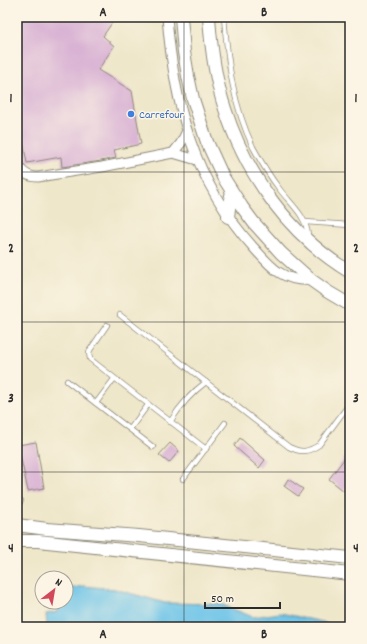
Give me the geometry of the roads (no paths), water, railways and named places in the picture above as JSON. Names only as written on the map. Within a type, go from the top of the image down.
[{"type":"street","points":[[167,17],[168,38],[175,84],[180,105],[197,160],[212,191],[228,217],[245,239],[276,271],[297,280],[311,280]]},
{"type":"street","points":[[181,17],[184,52],[193,99],[207,142],[223,177],[254,223],[267,238],[311,280],[348,305]]},
{"type":"street","points":[[209,17],[212,55],[217,82],[234,136],[245,159],[258,182],[290,222],[328,257],[350,272]]},
{"type":"street","points":[[173,153],[181,143],[187,131]]},
{"type":"street","points":[[17,160],[22,172],[32,177],[38,177],[102,167],[173,153],[197,160]]},
{"type":"street","points":[[228,217],[232,192]]},
{"type":"street","points":[[17,525],[350,558]]},
{"type":"street","points":[[17,541],[350,574]]},
{"type":"lane","points":[[224,17],[229,72],[239,112],[246,131],[270,176],[305,222],[308,230],[308,240]]},
{"type":"lane","points":[[305,222],[350,225]]},
{"type":"lane","points":[[120,315],[289,447],[296,450],[304,451],[319,445],[350,403]]},
{"type":"lane","points":[[107,325],[90,350],[89,356],[92,361],[206,449]]},
{"type":"lane","points":[[96,403],[114,379]]},
{"type":"lane","points":[[67,381],[153,447]]},
{"type":"lane","points":[[170,422],[176,412],[190,396],[206,382]]},
{"type":"lane","points":[[130,429],[148,404]]},
{"type":"lane","points":[[183,479],[225,423]]},
{"type":"water","points":[[83,586],[115,589],[165,603],[220,604],[253,617],[280,613],[323,622],[334,627],[47,627],[46,614],[57,612],[58,610],[74,610],[74,588]]},
{"type":"place","name":"Carrefour","points":[[131,114]]}]
